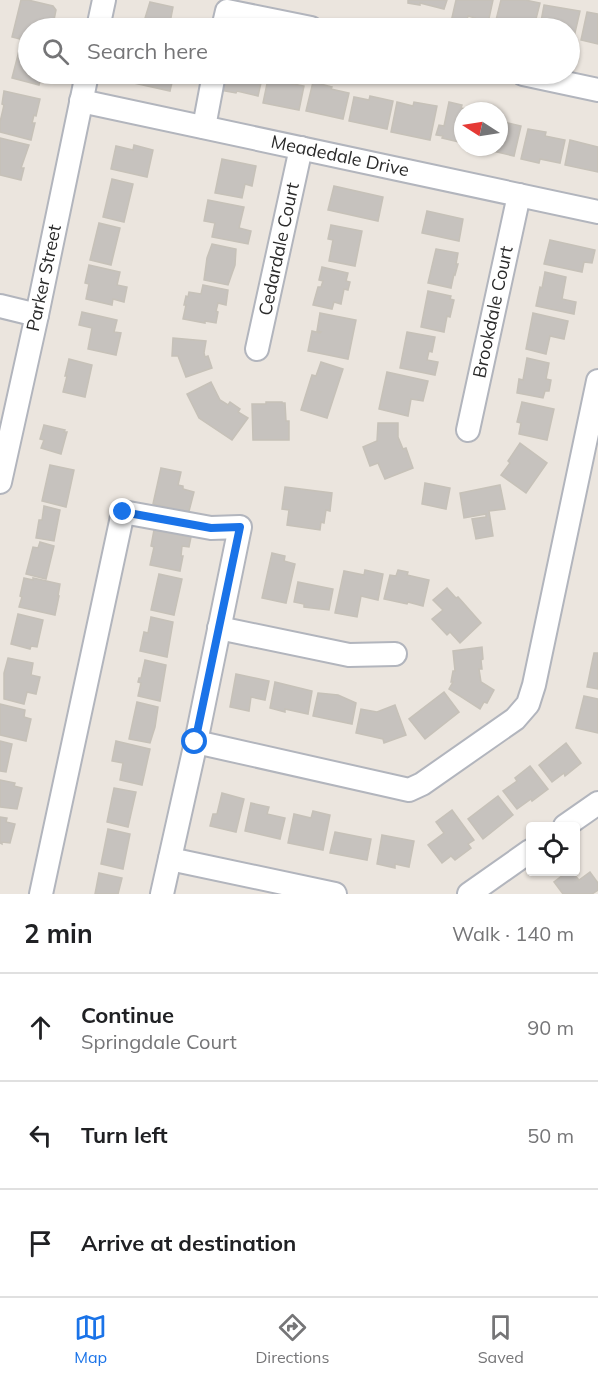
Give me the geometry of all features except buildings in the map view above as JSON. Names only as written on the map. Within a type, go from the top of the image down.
[{"type":"street","points":[[100,18],[104,0]]},
{"type":"street","points":[[225,18],[227,11],[262,18]]},
{"type":"street","name":"Parker Street","points":[[0,482],[85,84]]},
{"type":"street","points":[[204,127],[212,84]]},
{"type":"street","points":[[570,84],[598,90]]},
{"type":"street","name":"Meadedale Drive","points":[[81,101],[598,212]]},
{"type":"street","name":"Cedardale Court","points":[[257,349],[301,148]]},
{"type":"street","name":"Brookdale Court","points":[[468,430],[519,195]]},
{"type":"street","points":[[0,306],[37,315]]},
{"type":"street","points":[[195,742],[409,790],[422,784],[515,719],[528,704],[534,685],[598,381]]},
{"type":"street","points":[[41,894],[123,512],[211,528],[240,527],[162,894]]},
{"type":"street","points":[[219,628],[349,655],[395,654]]},
{"type":"street","points":[[571,822],[598,803]]},
{"type":"street","points":[[469,894],[526,854]]},
{"type":"street","points":[[170,859],[334,894]]},
{"type":"route","points":[[123,512],[211,528],[240,527],[195,742]]}]
